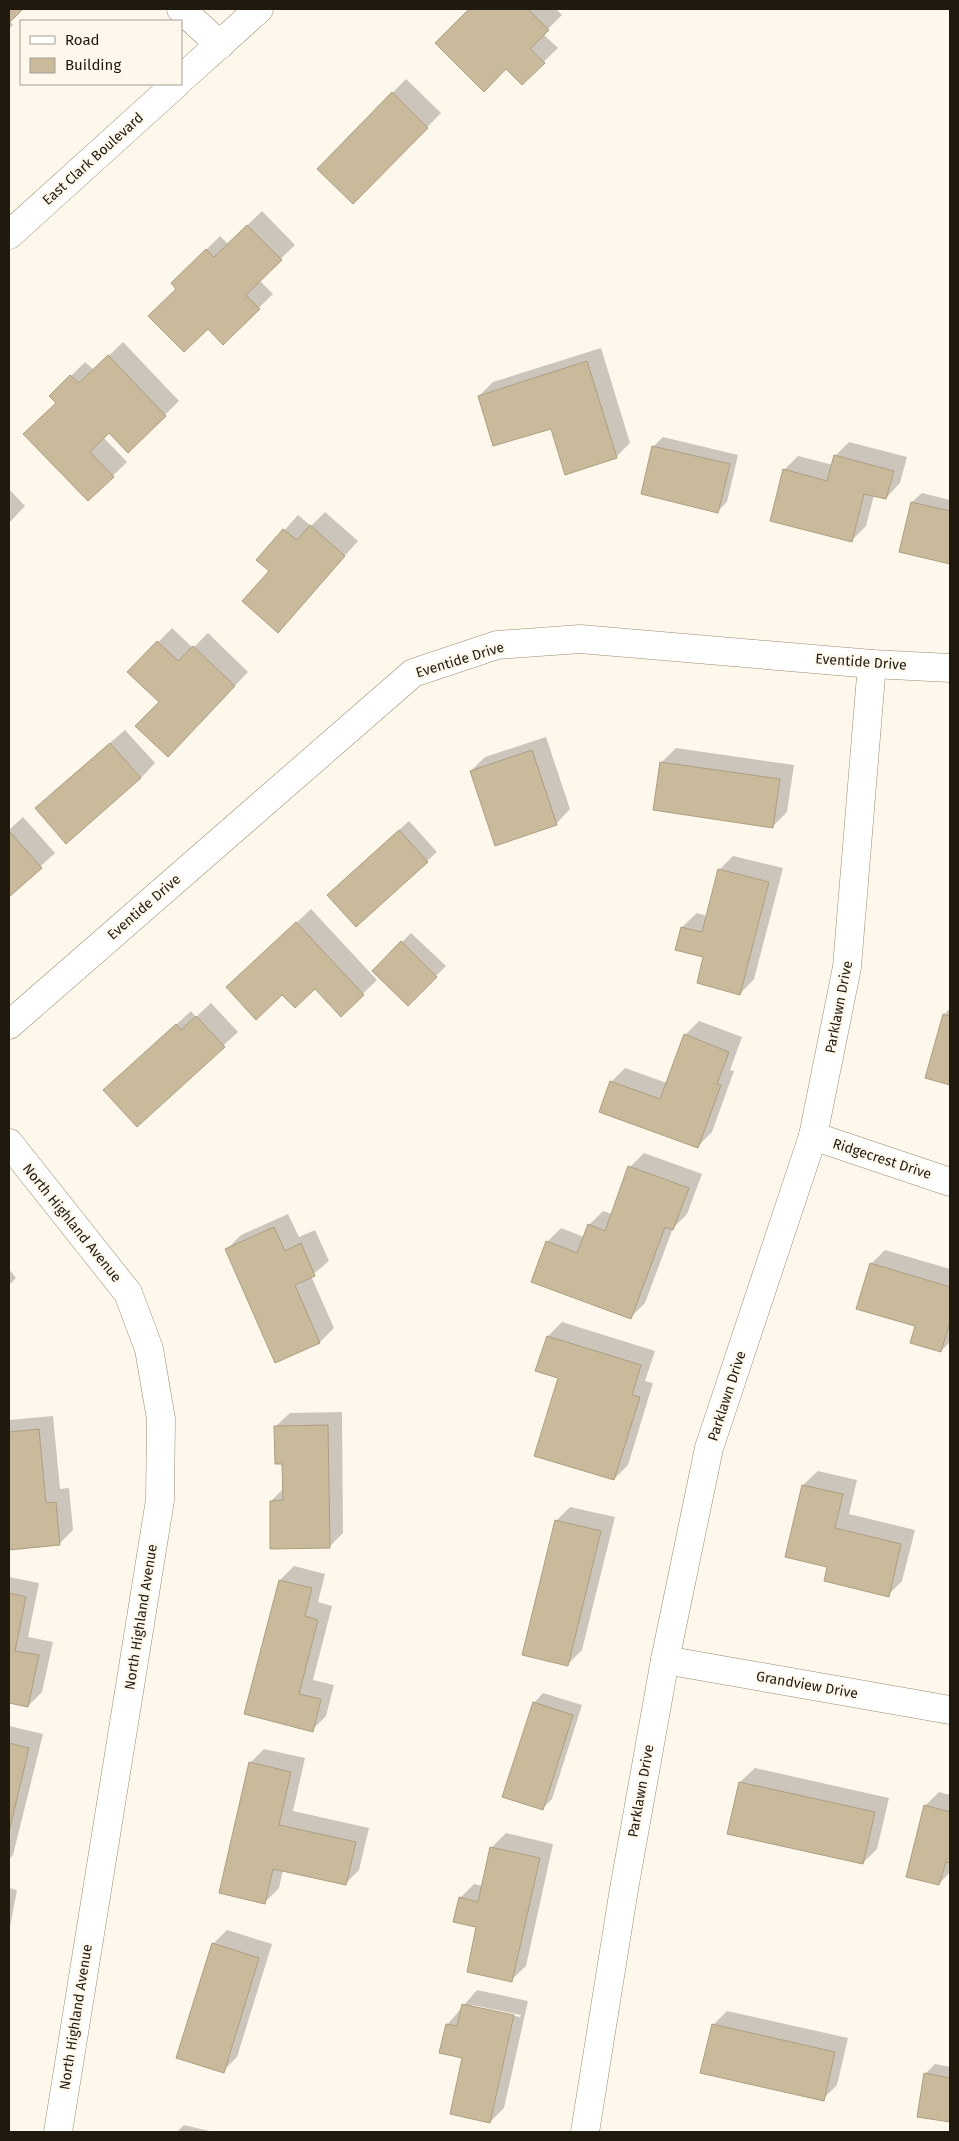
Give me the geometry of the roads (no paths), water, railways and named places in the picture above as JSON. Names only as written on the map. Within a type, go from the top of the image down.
[{"type":"street","points":[[181,9],[220,45]]},
{"type":"street","points":[[182,78],[259,9]]},
{"type":"street","name":"East Clark Boulevard","points":[[9,235],[175,85]]},
{"type":"street","name":"Eventide Drive","points":[[9,1025],[413,673],[497,645],[580,639],[872,664],[950,668]]},
{"type":"street","name":"Parklawn Drive","points":[[585,2132],[624,1889],[665,1660],[709,1448],[814,1136],[848,967],[872,664]]},
{"type":"street","name":"Ridgecrest Drive","points":[[814,1136],[950,1182]]},
{"type":"street","name":"North Highland Avenue","points":[[9,1143],[128,1293],[149,1349],[161,1419],[160,1500],[58,2132]]},
{"type":"street","name":"Grandview Drive","points":[[665,1660],[950,1710]]}]
